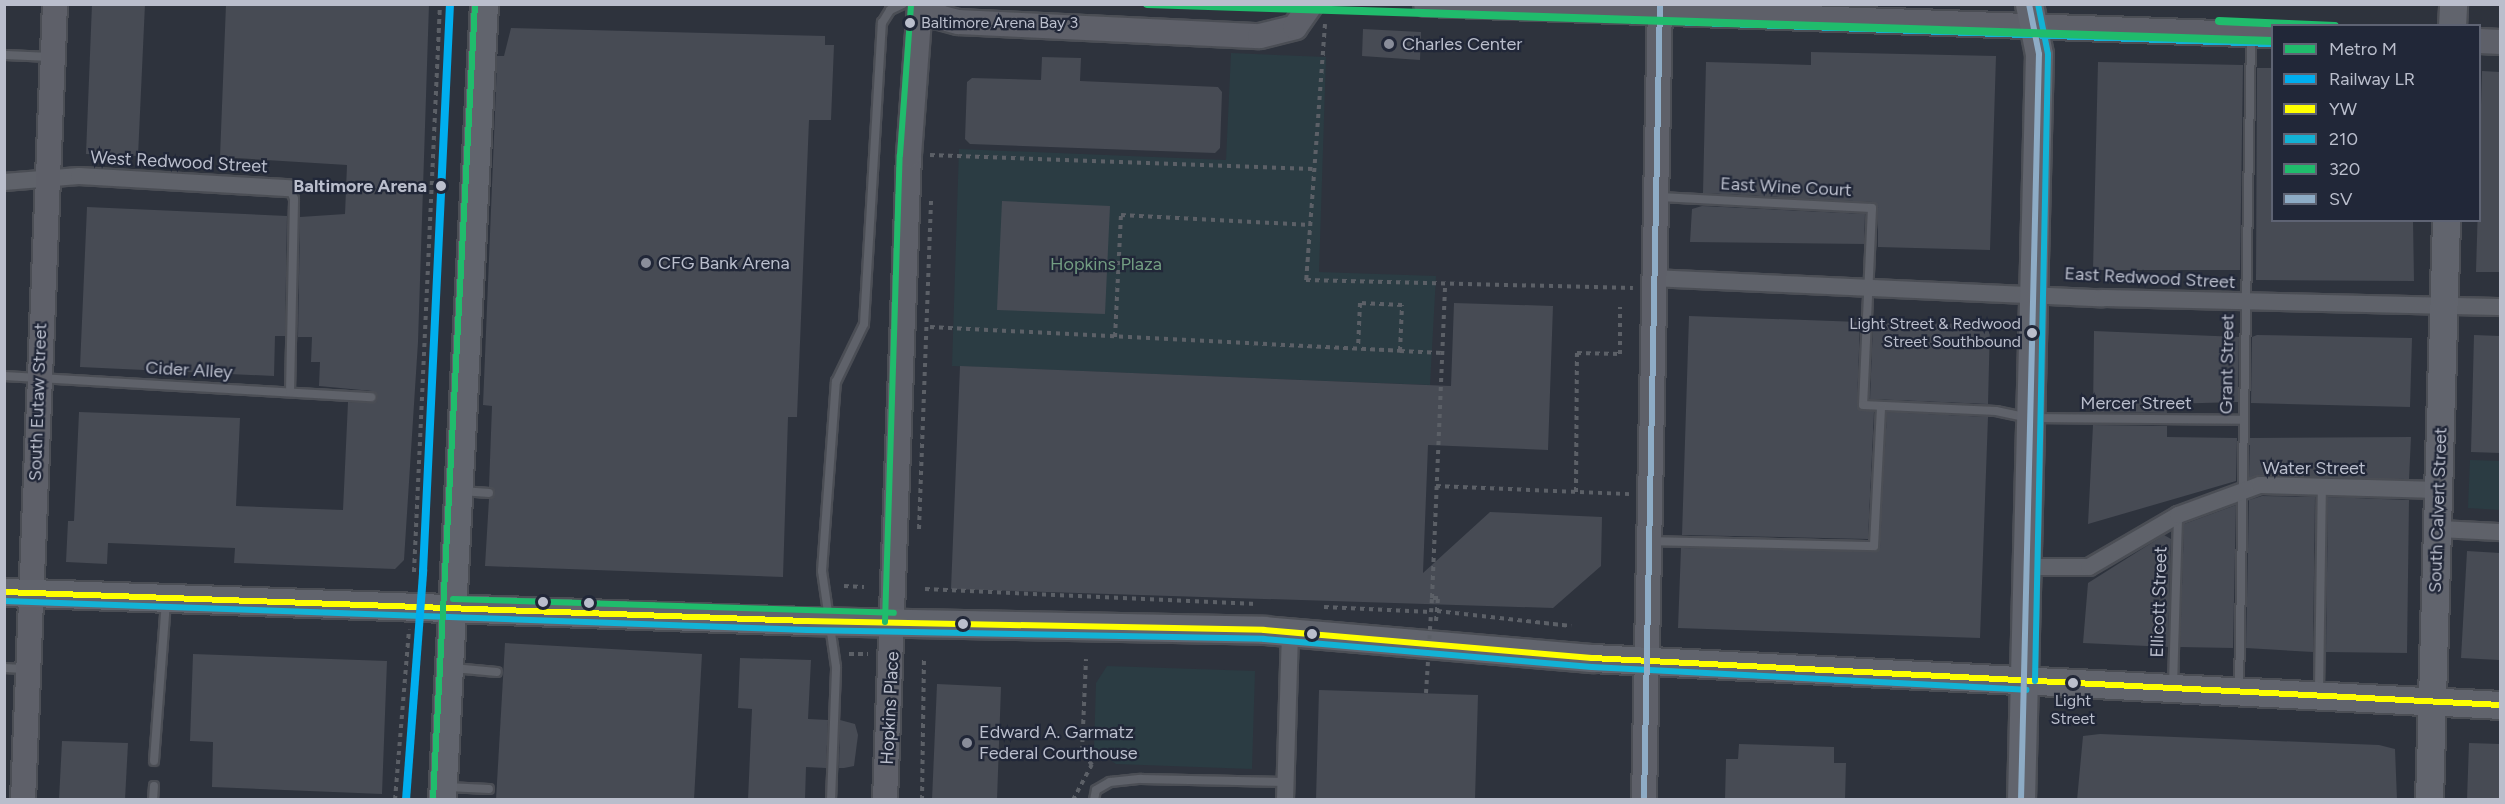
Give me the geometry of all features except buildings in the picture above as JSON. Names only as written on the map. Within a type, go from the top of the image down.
[{"type":"main road","name":"South Eutaw Street","points":[[23,800],[16,668],[17,593],[38,378],[55,4]]},
{"type":"main road","points":[[443,793],[484,4]]},
{"type":"main road","name":"Hopkins Place","points":[[885,800],[894,622],[909,154],[920,4]]},
{"type":"main road","points":[[928,4],[939,16],[958,22],[1251,36],[1295,27],[1318,12]]},
{"type":"main road","points":[[1426,4],[2032,16],[2262,34]]},
{"type":"main road","points":[[2452,24],[2453,4]]},
{"type":"main road","points":[[1644,800],[1660,9]]},
{"type":"main road","points":[[2021,800],[2026,681],[2032,291],[2039,54],[2032,16]]},
{"type":"main road","points":[[2481,41],[2500,42]]},
{"type":"main road","name":"South Calvert Street","points":[[2429,800],[2446,222]]},
{"type":"main road","points":[[17,593],[827,621],[1290,632],[1647,660],[2239,695],[2500,705]]},
{"type":"street","name":"West Redwood Street","points":[[4,182],[79,176],[290,188]]},
{"type":"street","name":"East Redwood Street","points":[[1654,283],[1868,285],[2244,302],[2500,307]]},
{"type":"street","name":"Water Street","points":[[2028,567],[2089,567],[2178,514],[2241,494],[2260,485],[2439,490]]},
{"type":"street","points":[[2438,529],[2500,532]]},
{"type":"street","points":[[1285,800],[1290,632]]},
{"type":"lane","points":[[831,800],[836,667],[827,621],[822,571],[836,382],[864,324],[882,23],[890,10],[903,4]]},
{"type":"lane","name":"Grant Street","points":[[2239,695],[2244,302],[2262,34]]},
{"type":"lane","points":[[4,55],[52,57]]},
{"type":"lane","name":"West Redwood Street","points":[[290,188],[294,199],[290,392]]},
{"type":"lane","name":"East Wine Court","points":[[1656,197],[1872,208],[1868,285]]},
{"type":"lane","points":[[1649,541],[1874,546],[1881,408],[1863,405],[1868,285]]},
{"type":"lane","name":"Cider Alley","points":[[4,376],[371,397]]},
{"type":"lane","name":"Mercer Street","points":[[1881,408],[1996,411],[2030,418],[2242,420]]},
{"type":"lane","points":[[2319,699],[2322,485]]},
{"type":"lane","points":[[459,491],[489,493]]},
{"type":"lane","name":"Ellicott Street","points":[[2173,691],[2178,514]]},
{"type":"lane","points":[[154,762],[166,598]]},
{"type":"lane","points":[[449,668],[497,672]]},
{"type":"lane","points":[[1094,800],[1096,790],[1110,782],[1141,779],[1285,782]]},
{"type":"lane","points":[[153,800],[154,786]]},
{"type":"lane","points":[[443,793],[489,789]]},
{"type":"path","points":[[414,572],[440,4]]},
{"type":"path","points":[[1318,12],[1313,169],[1306,280],[1445,284],[1654,283]]},
{"type":"path","points":[[909,154],[1313,169]]},
{"type":"path","points":[[1115,337],[1121,215],[1310,225]]},
{"type":"path","points":[[1426,693],[1445,284]]},
{"type":"path","points":[[1358,348],[1360,303],[1392,304],[1402,305],[1400,351]]},
{"type":"path","points":[[1576,492],[1577,353],[1620,354],[1620,307]]},
{"type":"path","points":[[930,327],[1442,353]]},
{"type":"path","points":[[423,342],[430,343]]},
{"type":"path","points":[[1436,486],[1650,495]]},
{"type":"path","points":[[844,586],[864,587]]},
{"type":"path","points":[[925,589],[1264,604]]},
{"type":"path","points":[[1432,598],[1438,598],[1437,611],[1571,626]]},
{"type":"path","points":[[1323,607],[1431,612]]},
{"type":"path","points":[[395,800],[409,627]]},
{"type":"path","points":[[842,654],[876,654]]},
{"type":"path","points":[[922,800],[924,657]]},
{"type":"path","points":[[1073,800],[1092,765],[1082,751],[1086,659]]},
{"type":"green space","name":"Hopkins Plaza","points":[[1231,53],[1326,57],[1319,272],[1436,276],[1430,385],[952,366],[959,149],[1226,160]]},
{"type":"green space","points":[[2470,460],[2500,461],[2500,510],[2468,508]]},
{"type":"green space","points":[[1107,666],[1255,671],[1252,769],[1116,764],[1094,749],[1096,683]]},
{"type":"metro line","name":"M","points":[[1147,4],[2271,41]]},
{"type":"metro line","name":"M","points":[[2219,21],[2289,24]]},
{"type":"rail line","name":"LR","points":[[406,800],[423,572],[450,4]]},
{"type":"transit line","name":"320","points":[[433,800],[475,4]]},
{"type":"transit line","name":"320","points":[[885,622],[900,155],[911,4]]},
{"type":"transit line","name":"SV","points":[[1644,800],[1660,4]]},
{"type":"transit line","name":"SV","points":[[2021,800],[2039,54],[2029,4]]},
{"type":"transit line","name":"210","points":[[2035,681],[2048,54],[2038,4]]},
{"type":"transit line","name":"210","points":[[1426,13],[2271,44]]},
{"type":"transit line","name":"YW","points":[[4,592],[807,621],[1264,630],[1592,658],[2500,705]]},
{"type":"transit line","name":"320","points":[[453,599],[894,613]]},
{"type":"transit line","name":"210","points":[[4,601],[807,630],[1264,639],[1592,667],[2026,690]]},
{"type":"place","name":"Baltimore Arena Bay 3","points":[[910,23]]},
{"type":"place","name":"Charles Center","points":[[1389,44]]},
{"type":"place","name":"Baltimore Arena","points":[[441,186]]},
{"type":"place","name":"CFG Bank Arena","points":[[646,263]]},
{"type":"place","name":"Light Street & Redwood Street Southbound","points":[[2032,333]]},
{"type":"place","name":"Light Street","points":[[2073,683]]},
{"type":"place","name":"Edward A. Garmatz Federal Courthouse","points":[[967,743]]}]
